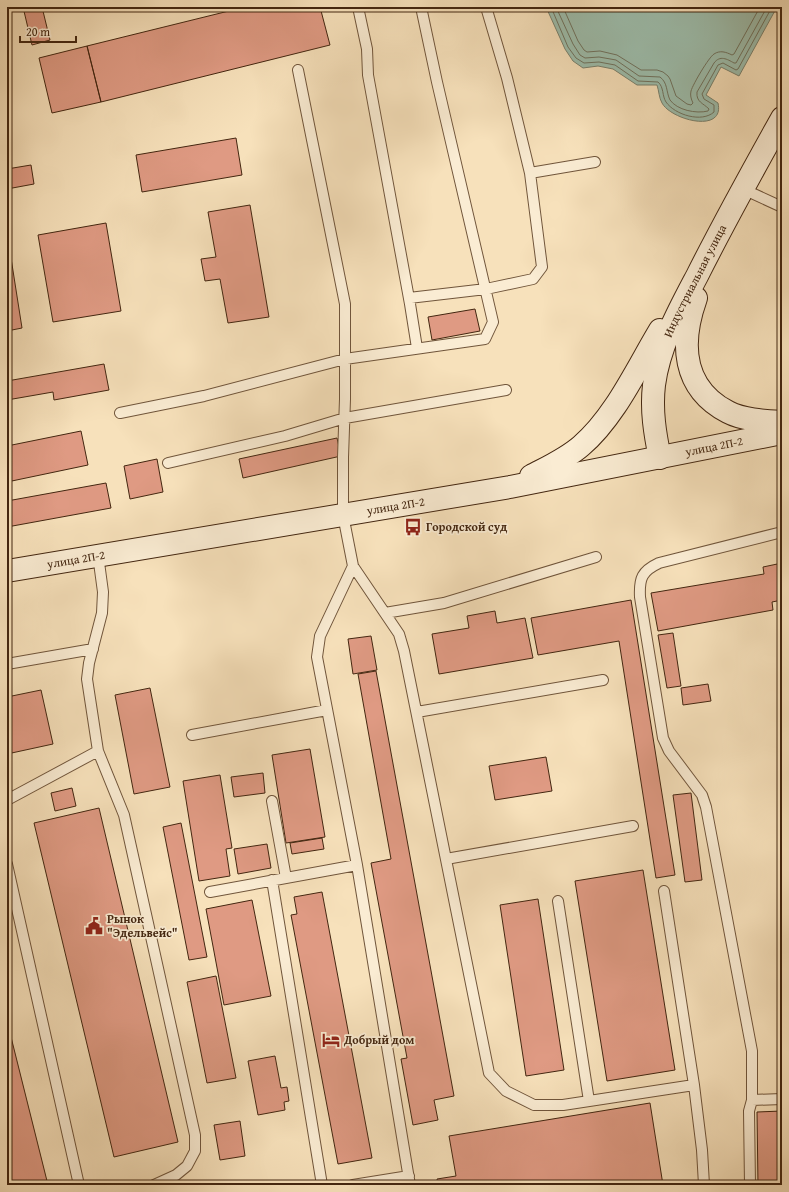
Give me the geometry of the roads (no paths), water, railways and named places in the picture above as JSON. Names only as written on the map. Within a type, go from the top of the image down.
[{"type":"main road","name":"Индустриальная улица","points":[[660,458],[652,409],[658,364],[679,310],[725,220],[782,118]]},
{"type":"main road","points":[[725,220],[694,304],[688,326],[687,349],[689,368],[698,388],[709,400],[729,413],[755,420],[782,422]]},
{"type":"main road","points":[[510,488],[562,460],[580,447],[596,432],[614,408],[725,220]]},
{"type":"main road","name":"улица 2П-2","points":[[7,571],[510,488],[782,434]]},
{"type":"lane","points":[[358,7],[366,49],[368,75],[417,348]]},
{"type":"lane","points":[[120,414],[204,396],[345,358],[485,339],[493,322],[421,7]]},
{"type":"lane","points":[[409,298],[486,289],[533,279],[542,267],[530,173],[486,7]]},
{"type":"lane","points":[[298,70],[345,304],[343,515],[353,566],[399,634],[402,645],[417,712],[489,1073],[506,1091],[534,1105],[563,1105],[589,1102],[694,1084]]},
{"type":"lane","points":[[530,173],[595,162]]},
{"type":"lane","points":[[743,189],[782,207]]},
{"type":"lane","points":[[168,462],[285,436],[344,418],[506,390]]},
{"type":"lane","points":[[750,1185],[749,1111],[752,1100],[752,1051],[706,807],[702,795],[669,751],[663,738],[639,586],[641,578],[646,570],[659,563],[782,532]]},
{"type":"lane","points":[[98,555],[103,592],[102,613],[89,663],[88,679],[98,751],[124,815],[195,1135],[195,1151],[188,1166],[176,1175],[154,1185]]},
{"type":"lane","points":[[385,613],[444,603],[596,557]]},
{"type":"lane","points":[[353,566],[320,636],[317,657],[357,865],[410,1181],[354,1185]]},
{"type":"lane","points":[[7,664],[93,649]]},
{"type":"lane","points":[[417,712],[603,680]]},
{"type":"lane","points":[[192,735],[327,710]]},
{"type":"lane","points":[[7,800],[98,751]]},
{"type":"lane","points":[[272,801],[286,878]]},
{"type":"lane","points":[[446,859],[633,826]]},
{"type":"lane","points":[[7,864],[79,1185]]},
{"type":"lane","points":[[210,892],[357,865]]},
{"type":"lane","points":[[272,880],[322,1185]]},
{"type":"lane","points":[[664,891],[694,1084],[702,1150],[704,1185]]},
{"type":"lane","points":[[558,901],[589,1102]]},
{"type":"lane","points":[[752,1100],[782,1099]]},
{"type":"water","points":[[546,7],[777,7],[739,76],[721,67],[706,95],[718,103],[718,113],[713,118],[706,121],[696,121],[676,115],[667,109],[661,101],[657,85],[637,85],[613,69],[598,66],[583,68],[573,61],[565,49]]},
{"type":"place","name":"Городской суд","points":[[413,527]]},
{"type":"place","name":"Рынок \"Эдельвейс\"","points":[[94,926]]},
{"type":"place","name":"Добрый дом","points":[[331,1040]]}]
